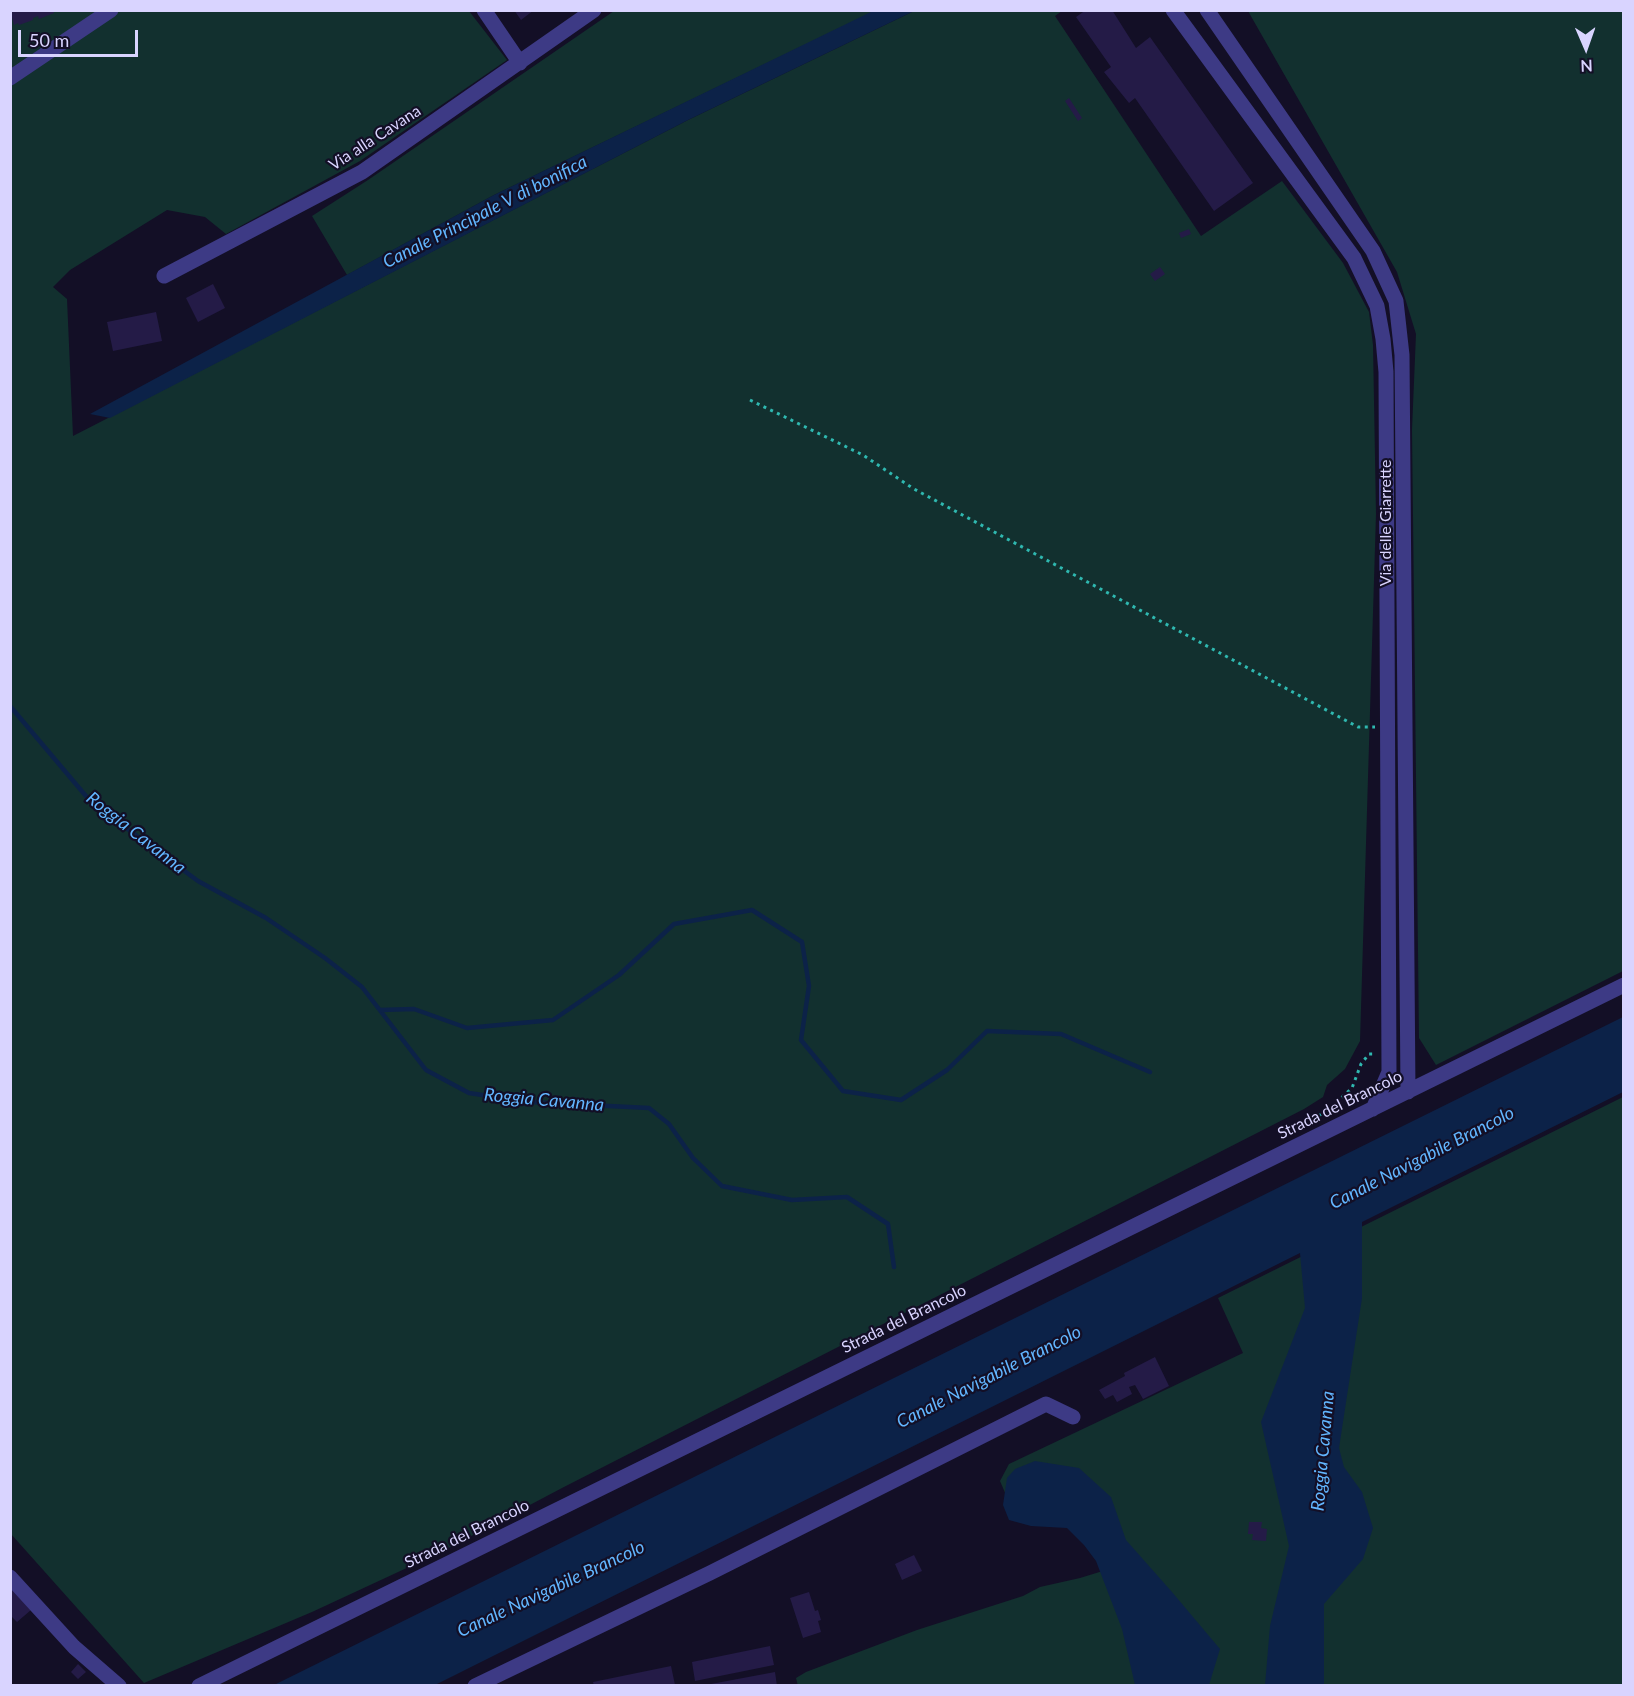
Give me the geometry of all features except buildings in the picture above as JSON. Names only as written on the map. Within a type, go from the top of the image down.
[{"type":"street","points":[[10,78],[111,10]]},
{"type":"street","points":[[484,10],[520,63]]},
{"type":"street","name":"Via alla Cavana","points":[[164,276],[362,172],[594,10]]},
{"type":"street","name":"Via delle Giarrette","points":[[1173,10],[1354,258],[1377,306],[1386,372],[1388,1101]]},
{"type":"street","name":"Via delle Giarrette","points":[[1207,10],[1373,251],[1396,301],[1402,355],[1408,1092]]},
{"type":"street","name":"Strada del Brancolo","points":[[199,1686],[1623,985]]},
{"type":"street","points":[[1408,1064],[1418,1076],[1432,1080]]},
{"type":"street","name":"Via delle Giarrette","points":[[1373,1109],[1389,1072]]},
{"type":"street","points":[[475,1686],[710,1573],[1046,1404],[1073,1417]]},
{"type":"street","points":[[10,1577],[74,1647],[119,1686]]},
{"type":"path","points":[[750,400],[864,455],[914,489],[1358,727],[1388,727]]},
{"type":"green space","points":[[10,11],[469,11],[507,60],[360,161],[226,234],[205,217],[167,210],[70,270],[53,287],[67,299],[73,436],[688,120],[914,11],[1062,11],[1055,16],[1201,236],[1282,181],[1343,263],[1369,312],[1373,345],[1376,514],[1360,1041],[1345,1069],[1327,1085],[1323,1097],[1304,1109],[439,1553],[312,1612],[144,1683],[11,1534]]},
{"type":"green space","points":[[614,11],[875,11],[494,195],[347,275],[312,216]]},
{"type":"green space","points":[[1248,11],[1623,11],[1623,971],[1436,1065],[1419,1038],[1412,430],[1416,334],[1397,272]]},
{"type":"green space","points":[[1623,1097],[1623,1685],[798,1686],[796,1678],[806,1672],[917,1630],[1023,1596],[1040,1587],[1106,1570],[1092,1532],[1006,1495],[1000,1481],[1009,1464],[1243,1353],[1218,1298]]},
{"type":"water","name":"Canale Principale V di bonifica","points":[[875,10],[914,11],[688,120],[110,418],[90,414],[494,195]]},
{"type":"water","name":"Canale Navigabile Brancolo","points":[[1623,1017],[1623,1092],[1362,1222],[1362,1298],[1339,1448],[1344,1467],[1362,1492],[1373,1528],[1363,1559],[1324,1604],[1324,1685],[1265,1685],[1270,1626],[1289,1546],[1261,1422],[1305,1308],[1300,1253],[435,1685],[274,1685]]},
{"type":"water","points":[[1035,1461],[1079,1468],[1111,1497],[1126,1540],[1220,1649],[1209,1685],[1135,1685],[1122,1629],[1096,1561],[1084,1545],[1067,1528],[1031,1526],[1009,1520],[1003,1505],[1007,1478],[1015,1469]]},
{"type":"waterway","name":"Roggia Cavanna","points":[[10,706],[91,802],[198,881],[266,918],[325,958],[362,987],[426,1070],[469,1093],[529,1102],[649,1108],[669,1124],[693,1158],[722,1186],[792,1200],[847,1197],[888,1224],[894,1267]]},
{"type":"waterway","points":[[380,1010],[414,1009],[467,1028],[553,1020],[619,975],[674,924],[752,910],[802,942],[809,986],[801,1040],[843,1091],[901,1100],[947,1070],[987,1031],[1061,1034],[1150,1072]]}]
